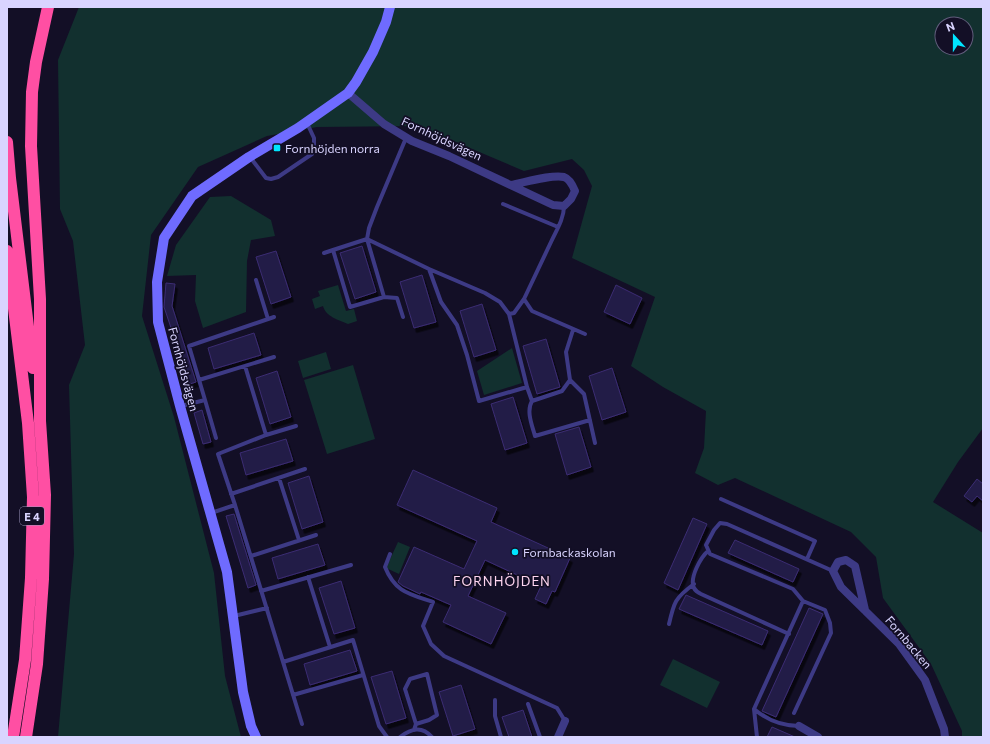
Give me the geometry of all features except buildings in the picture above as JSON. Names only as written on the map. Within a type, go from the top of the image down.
[{"type":"highway","points":[[40,421],[40,299],[31,138],[32,92],[36,62],[48,7]]},
{"type":"highway","name":"E 4","points":[[7,142],[40,421],[44,495],[43,579],[37,664],[26,737]]},
{"type":"highway","name":"E 4","points":[[7,251],[28,423],[33,497],[31,578],[25,652],[13,737]]},
{"type":"highway","points":[[7,267],[13,295]]},
{"type":"street","name":"Fornhöjdsvägen","points":[[256,737],[251,726],[243,692],[227,572],[158,322],[157,282],[164,238],[192,196],[249,157],[307,122],[348,93],[356,82],[372,52],[386,22],[390,7]]},
{"type":"street","name":"Fornhöjdsvägen","points":[[348,93],[384,124],[406,138],[553,205],[564,206]]},
{"type":"street","points":[[511,185],[550,177],[564,177],[571,182],[575,191],[571,199],[564,206]]},
{"type":"street","points":[[833,570],[838,562],[846,560],[855,566],[865,610]]},
{"type":"street","name":"Fornbacken","points":[[833,570],[841,587],[898,644],[925,680],[944,729],[945,737]]},
{"type":"street","points":[[558,737],[565,721]]},
{"type":"street","points":[[798,726],[818,737]]},
{"type":"lane","points":[[249,157],[266,178],[271,180],[278,177],[312,154],[314,138],[307,122]]},
{"type":"lane","points":[[384,296],[367,239],[376,207],[406,138]]},
{"type":"lane","points":[[503,204],[558,227]]},
{"type":"lane","points":[[509,314],[514,313],[524,299],[542,265],[564,212],[564,206]]},
{"type":"lane","points":[[324,253],[367,239],[429,269],[485,293],[500,302],[509,314],[527,387],[532,401]]},
{"type":"lane","points":[[333,250],[350,307],[384,296],[397,298],[403,317]]},
{"type":"lane","points":[[429,269],[441,302],[456,325],[467,355],[479,401],[527,387]]},
{"type":"lane","points":[[256,280],[268,319]]},
{"type":"lane","points":[[524,299],[532,311],[585,334]]},
{"type":"lane","points":[[216,438],[189,346],[274,317]]},
{"type":"lane","points":[[573,330],[566,352],[570,380],[584,394],[595,443]]},
{"type":"lane","points":[[199,380],[274,357]]},
{"type":"lane","points":[[245,366],[266,435]]},
{"type":"lane","points":[[570,380],[562,392],[532,401],[529,406],[530,418],[535,436],[590,420]]},
{"type":"lane","points":[[180,406],[205,400]]},
{"type":"lane","points":[[296,426],[266,435],[218,454],[262,591],[302,724]]},
{"type":"lane","points":[[231,494],[305,469]]},
{"type":"lane","points":[[279,478],[299,540]]},
{"type":"lane","points":[[721,499],[815,541],[807,559]]},
{"type":"lane","points":[[210,513],[235,505]]},
{"type":"lane","points":[[794,712],[831,633],[830,622],[825,610],[804,601],[793,589],[710,554],[706,545],[714,530],[720,523],[727,524],[833,570]]},
{"type":"lane","points":[[251,556],[316,535]]},
{"type":"lane","points":[[708,551],[702,556],[693,578],[694,588],[701,594],[789,634]]},
{"type":"lane","points":[[390,554],[385,567],[389,578],[396,586],[408,593],[433,602],[422,626],[431,644],[444,656],[557,708],[565,721]]},
{"type":"lane","points":[[262,591],[351,565]]},
{"type":"lane","points":[[308,577],[330,647]]},
{"type":"lane","points":[[669,624],[673,606],[679,595],[694,584]]},
{"type":"lane","points":[[757,737],[754,709],[804,601]]},
{"type":"lane","points":[[234,616],[267,608]]},
{"type":"lane","points":[[283,662],[353,640],[379,726],[387,737]]},
{"type":"lane","points":[[414,730],[416,724],[405,689],[410,679],[427,674],[437,715],[416,724]]},
{"type":"lane","points":[[293,695],[363,675]]},
{"type":"lane","points":[[495,700],[495,716],[501,737]]},
{"type":"lane","points":[[528,704],[540,737]]},
{"type":"lane","points":[[754,709],[764,718],[787,726],[798,726]]},
{"type":"lane","points":[[400,737],[414,730],[427,731],[432,737]]},
{"type":"green space","points":[[79,7],[983,7],[983,428],[958,462],[933,502],[983,533],[983,737],[962,737],[962,731],[931,664],[883,598],[876,557],[851,532],[735,478],[718,485],[695,473],[704,448],[706,411],[663,387],[631,366],[655,297],[572,258],[592,186],[584,170],[572,159],[524,171],[418,126],[317,127],[267,136],[198,167],[151,235],[142,316],[174,417],[214,573],[225,676],[241,737],[58,737],[74,554],[69,385],[85,345],[73,241],[60,209],[58,60]]},
{"type":"green space","points":[[231,196],[271,220],[275,236],[251,240],[247,261],[246,312],[203,328],[195,301],[196,275],[167,276],[176,245],[210,197]]},
{"type":"green space","points":[[338,285],[346,311],[354,309],[357,321],[348,324],[327,313],[323,306],[315,309],[312,299],[320,296],[318,291]]},
{"type":"green space","points":[[512,348],[522,383],[484,395],[477,371]]},
{"type":"green space","points":[[326,352],[331,369],[303,378],[298,361]]},
{"type":"green space","points":[[353,365],[375,439],[327,454],[304,380]]},
{"type":"green space","points":[[398,542],[410,547],[399,574],[386,568]]},
{"type":"green space","points":[[673,659],[720,682],[707,708],[660,685]]},
{"type":"place","name":"Fornhöjden norra","points":[[277,148]]},
{"type":"place","name":"Fornbackaskolan","points":[[515,552]]},
{"type":"district","name":"FORNHÖJDEN","points":[[502,581]]}]
